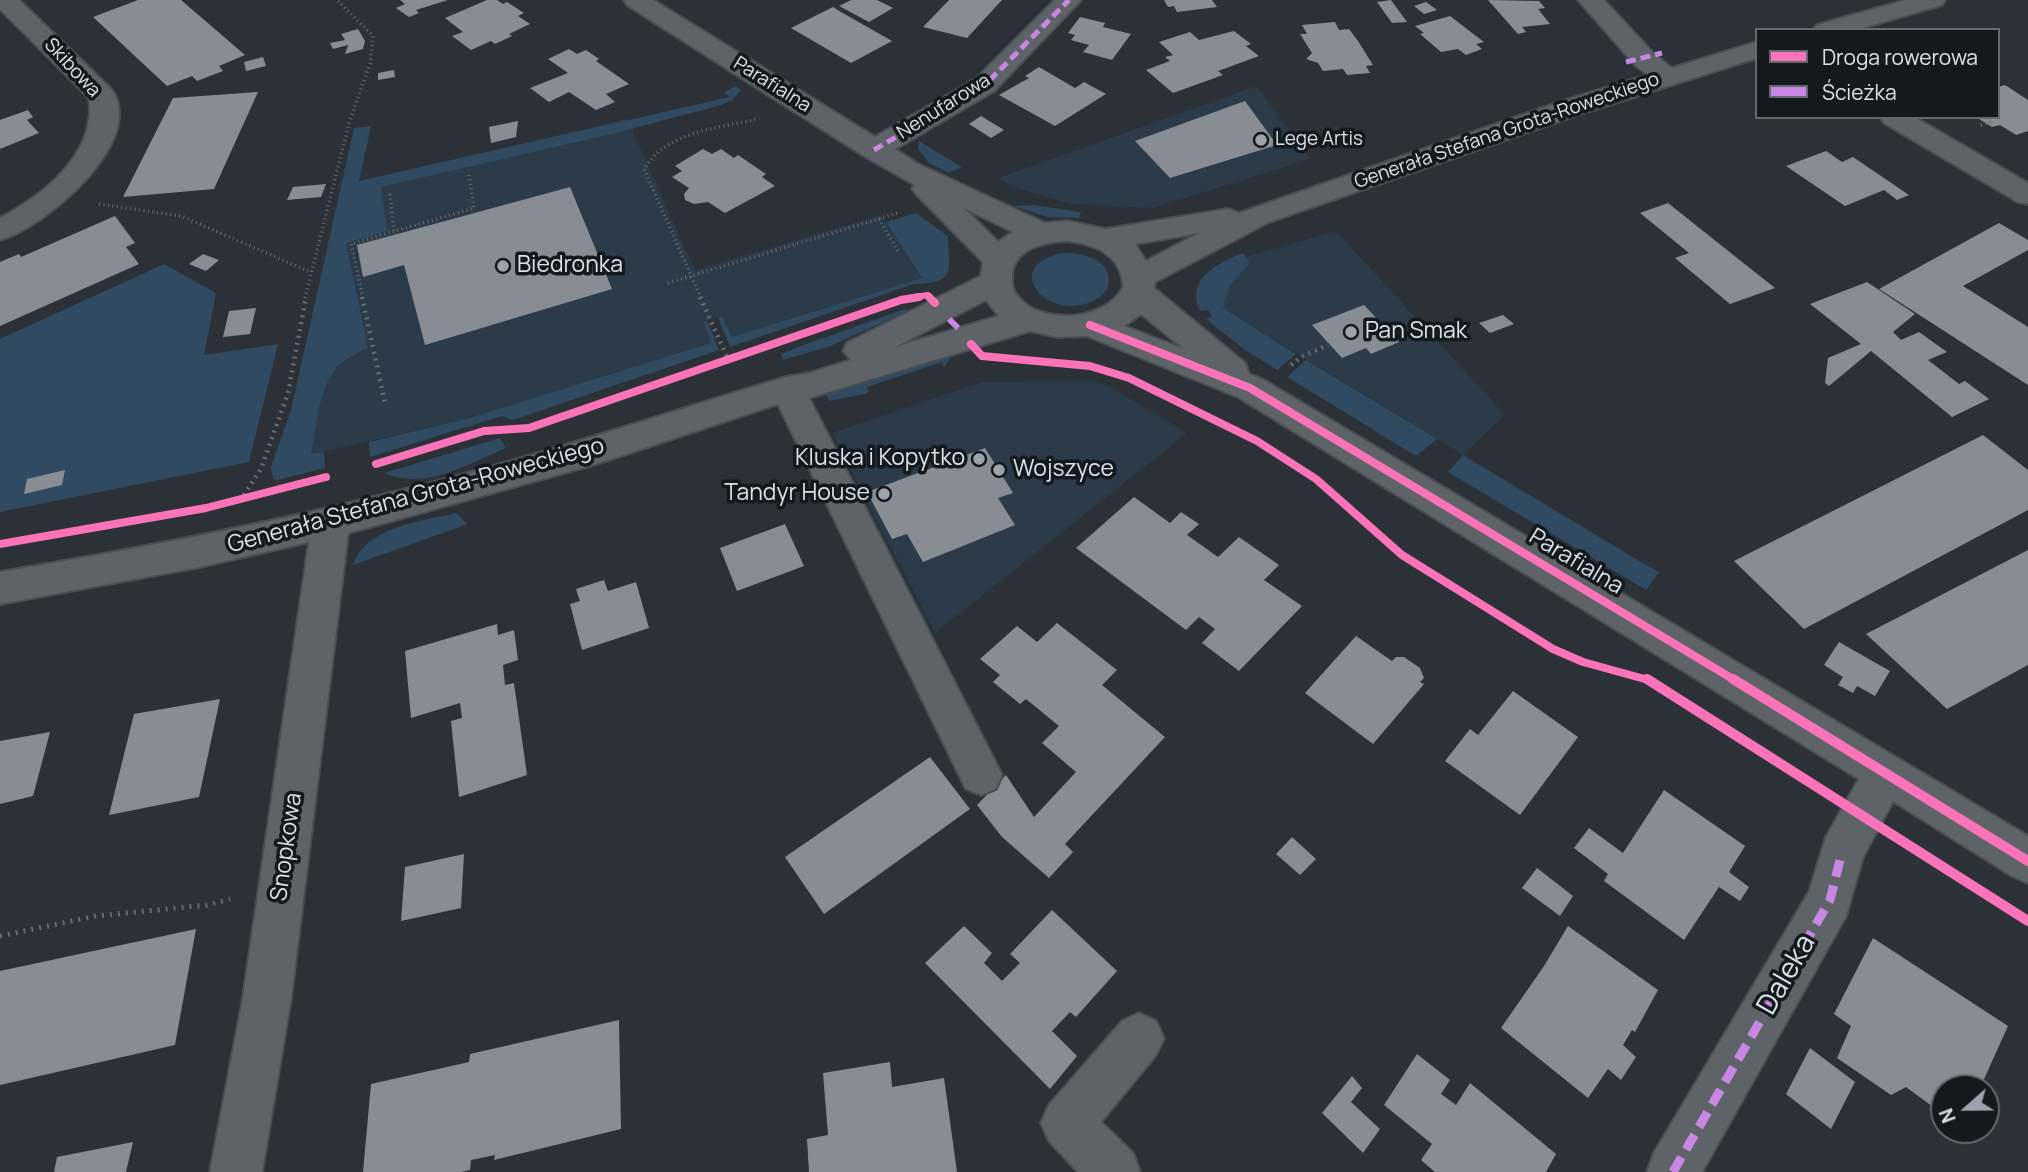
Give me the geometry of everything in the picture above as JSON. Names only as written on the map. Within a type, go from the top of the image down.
[{"type":"street","name":"Skibowa","points":[[0,230],[52,197],[79,172],[104,121],[102,96],[5,0]]},
{"type":"street","name":"Parafialna","points":[[636,0],[908,170],[1040,233]]},
{"type":"street","name":"Nenufarowa","points":[[874,150],[985,85],[1069,0]]},
{"type":"street","points":[[1590,0],[1646,61],[1667,77]]},
{"type":"street","points":[[1833,28],[1933,0]]},
{"type":"street","name":"Generała Stefana Grota-Roweckiego","points":[[1106,239],[1258,215],[1667,77],[1755,51]]},
{"type":"street","points":[[1897,119],[2028,195]]},
{"type":"street","name":"Parafialna","points":[[908,170],[997,272]]},
{"type":"street","name":"Generała Stefana Grota-Roweckiego","points":[[1138,285],[1258,215]]},
{"type":"street","points":[[1067,231],[1106,239],[1132,260],[1138,285],[1130,303],[1114,317],[1090,325],[1049,326],[1029,320],[1005,303],[997,272],[1012,247],[1040,233],[1067,231]]},
{"type":"street","name":"Generała Stefana Grota-Roweckiego","points":[[786,389],[807,372],[865,348],[997,272]]},
{"type":"street","name":"Parafialna","points":[[1138,285],[1153,308],[1209,350],[1267,379],[1885,773],[2028,861]]},
{"type":"street","name":"Generała Stefana Grota-Roweckiego","points":[[0,588],[224,546],[331,521],[567,459],[786,389],[810,385],[965,336],[1029,320]]},
{"type":"street","name":"Parafialna","points":[[1090,325],[1267,379]]},
{"type":"street","points":[[786,389],[811,431],[981,775]]},
{"type":"street","name":"Snopkowa","points":[[236,1172],[267,998],[331,521]]},
{"type":"street","name":"Daleka","points":[[1674,1172],[1830,900],[1842,852],[1885,773]]},
{"type":"street","points":[[1114,1172],[1067,1123],[1139,1038]]},
{"type":"path","points":[[243,494],[261,469],[288,393],[310,272],[318,250],[349,123],[370,64],[373,36],[337,0]]},
{"type":"path","points":[[729,359],[643,169],[654,152],[681,138],[762,119]]},
{"type":"path","points":[[385,403],[351,244],[474,208],[469,175]]},
{"type":"path","points":[[390,194],[394,232]]},
{"type":"path","points":[[98,204],[181,216],[310,272]]},
{"type":"path","points":[[668,283],[909,209]]},
{"type":"path","points":[[878,219],[898,251]]},
{"type":"path","points":[[1267,379],[1301,357],[1328,345]]},
{"type":"path","points":[[0,936],[96,916],[207,905],[243,896]]},
{"type":"shaded area","points":[[736,86],[741,90],[732,100],[721,105],[620,132],[381,187],[387,231],[346,243],[368,348],[335,369],[324,391],[311,454],[324,452],[325,468],[273,479],[271,467],[291,410],[354,128],[371,126],[359,181],[730,97],[724,92]]},
{"type":"shaded area","points":[[1257,86],[1310,159],[1153,208],[1070,204],[1013,187],[998,178]]},
{"type":"shaded area","points":[[627,119],[695,270],[881,215],[923,278],[732,337],[721,317],[704,322],[712,343],[466,419],[296,458],[359,181]]},
{"type":"shaded area","points":[[919,141],[962,167],[949,173],[929,163],[918,149]]},
{"type":"shaded area","points":[[1033,205],[1081,212],[1079,218],[1047,217],[1013,206]]},
{"type":"shaded area","points":[[916,213],[948,236],[949,266],[944,278],[914,284],[730,347],[718,318],[722,317],[732,337],[922,278],[886,222]]},
{"type":"shaded area","points":[[1336,231],[1505,415],[1463,455],[1216,304],[1245,257]]},
{"type":"shaded area","points":[[1063,253],[1092,258],[1104,266],[1109,280],[1102,295],[1076,306],[1060,305],[1037,290],[1032,280],[1034,269],[1044,260]]},
{"type":"shaded area","points":[[1243,253],[1250,263],[1230,285],[1223,308],[1296,354],[1277,370],[1241,347],[1206,319],[1212,317],[1208,310],[1200,311],[1197,290],[1200,281],[1214,267]]},
{"type":"shaded area","points":[[164,264],[216,293],[204,355],[278,344],[249,462],[0,512],[0,339]]},
{"type":"shaded area","points":[[905,309],[908,311],[828,347],[783,360],[781,354]]},
{"type":"shaded area","points":[[707,321],[719,350],[513,420],[502,416],[370,457],[369,442],[466,419],[711,343],[704,322]]},
{"type":"shaded area","points":[[949,354],[950,359],[944,367],[942,362],[867,387],[869,392],[864,394],[829,401],[826,395]]},
{"type":"shaded area","points":[[1306,360],[1437,439],[1416,456],[1287,377]]},
{"type":"shaded area","points":[[1093,381],[1111,387],[1187,433],[935,633],[832,433],[982,382]]},
{"type":"shaded area","points":[[500,438],[506,448],[446,473],[415,479],[384,473]]},
{"type":"shaded area","points":[[1463,455],[1659,572],[1646,590],[1448,472]]},
{"type":"shaded area","points":[[456,513],[468,524],[353,565],[360,552],[382,534],[411,523]]},
{"type":"building","points":[[138,0],[181,0],[245,55],[219,66],[223,71],[197,81],[192,76],[167,86],[93,17]]},
{"type":"building","points":[[400,0],[448,0],[416,10],[419,13],[409,17],[396,8],[405,4]]},
{"type":"building","points":[[487,0],[497,0],[503,4],[507,2],[524,13],[518,16],[530,24],[495,44],[491,41],[471,50],[452,36],[463,32],[445,18]]},
{"type":"building","points":[[851,0],[877,0],[893,8],[869,22],[839,6]]},
{"type":"building","points":[[949,0],[1002,0],[967,38],[923,27]]},
{"type":"building","points":[[1164,0],[1212,0],[1217,7],[1177,12],[1174,6],[1168,7]]},
{"type":"building","points":[[1391,0],[1407,22],[1392,23],[1377,2]]},
{"type":"building","points":[[1488,0],[1539,1],[1545,8],[1538,9],[1550,24],[1522,27],[1526,32],[1518,34]]},
{"type":"building","points":[[1426,2],[1437,10],[1424,14],[1414,6]]},
{"type":"building","points":[[833,7],[892,41],[851,63],[791,28]]},
{"type":"building","points":[[1450,16],[1484,42],[1476,44],[1482,49],[1466,55],[1458,49],[1441,52],[1420,34],[1424,33],[1415,26]]},
{"type":"building","points":[[1080,17],[1105,23],[1103,27],[1131,34],[1112,60],[1083,52],[1089,45],[1071,40],[1075,35],[1068,33]]},
{"type":"building","points":[[1335,22],[1339,30],[1349,29],[1358,41],[1373,65],[1366,66],[1370,73],[1347,75],[1343,69],[1323,71],[1318,63],[1306,59],[1312,53],[1300,34],[1307,34],[1302,25]]},
{"type":"building","points":[[358,29],[365,41],[363,49],[345,54],[348,45],[333,49],[330,43],[345,40],[341,34]]},
{"type":"building","points":[[1234,31],[1251,44],[1246,46],[1259,56],[1218,71],[1223,75],[1173,93],[1146,70],[1170,61],[1165,57],[1173,55],[1159,42],[1190,32],[1199,40]]},
{"type":"building","points":[[569,49],[577,54],[586,50],[599,59],[596,61],[629,84],[606,94],[615,102],[596,110],[569,92],[549,102],[530,88],[568,73],[548,59]]},
{"type":"building","points":[[263,57],[266,66],[246,71],[244,62]]},
{"type":"building","points":[[1039,67],[1075,88],[1084,82],[1106,94],[1055,126],[999,95],[1029,78],[1025,76]]},
{"type":"building","points":[[394,70],[395,77],[378,80],[378,73]]},
{"type":"building","points":[[2005,85],[2028,100],[2028,131],[2016,135],[2000,125],[1992,127],[1979,119],[2000,119],[2000,86]]},
{"type":"building","points":[[258,92],[214,189],[123,197],[173,98]]},
{"type":"building","points":[[1245,101],[1277,145],[1170,178],[1135,141]]},
{"type":"building","points":[[28,110],[33,117],[27,120],[39,133],[0,149],[0,120]]},
{"type":"building","points":[[981,116],[1004,130],[991,138],[969,124]]},
{"type":"building","points":[[518,121],[516,137],[491,143],[489,127]]},
{"type":"building","points":[[703,149],[712,154],[721,149],[734,158],[738,155],[766,174],[762,177],[775,186],[725,213],[708,202],[694,204],[685,200],[684,194],[689,188],[672,177],[682,171],[675,166]]},
{"type":"building","points":[[1826,151],[1842,162],[1853,157],[1909,195],[1897,200],[1884,190],[1845,206],[1786,166]]},
{"type":"building","points":[[326,184],[321,197],[287,200],[293,187]]},
{"type":"building","name":"Biedronka","points":[[570,187],[612,289],[425,345],[404,265],[363,277],[357,245]]},
{"type":"building","points":[[1668,203],[1775,288],[1730,304],[1675,258],[1689,253],[1640,213]]},
{"type":"building","points":[[115,216],[135,243],[126,247],[139,264],[0,326],[0,262],[19,254],[21,257]]},
{"type":"building","points":[[1999,223],[2028,240],[2028,250],[1963,286],[2028,327],[2028,385],[1879,289]]},
{"type":"building","points":[[203,254],[219,260],[206,271],[189,264]]},
{"type":"building","points":[[1867,282],[1915,314],[1893,332],[1901,340],[1919,332],[1947,352],[1928,360],[1959,384],[1965,381],[1989,399],[1952,417],[1871,351],[1829,386],[1825,383],[1828,358],[1861,344],[1810,304]]},
{"type":"building","points":[[1364,305],[1399,342],[1371,354],[1366,348],[1342,358],[1312,325]]},
{"type":"building","points":[[256,308],[250,334],[223,337],[229,311]]},
{"type":"building","points":[[1503,315],[1514,324],[1490,333],[1479,323]]},
{"type":"building","points":[[1983,435],[2028,470],[2028,510],[1804,629],[1734,561]]},
{"type":"building","points":[[985,448],[1013,493],[998,498],[1015,525],[923,562],[907,534],[892,539],[867,492]]},
{"type":"building","points":[[65,470],[62,485],[24,494],[27,479]]},
{"type":"building","points":[[1134,497],[1170,523],[1181,512],[1199,524],[1187,535],[1218,557],[1239,537],[1279,565],[1264,580],[1302,606],[1239,671],[1202,643],[1215,629],[1199,617],[1186,630],[1076,548]]},
{"type":"building","points":[[785,524],[804,566],[737,591],[720,548]]},
{"type":"building","points":[[2028,550],[2028,665],[1947,709],[1866,634]]},
{"type":"building","points":[[604,580],[608,591],[636,582],[649,628],[582,650],[570,604],[580,601],[576,589]]},
{"type":"building","points":[[1057,623],[1117,670],[1102,685],[1165,737],[1065,844],[1073,852],[1049,878],[1002,837],[977,805],[1006,775],[1034,817],[1076,772],[1042,743],[1059,726],[1026,699],[1020,704],[993,682],[1000,675],[980,659],[1017,626],[1037,642]]},
{"type":"building","points":[[497,624],[498,635],[514,630],[518,660],[503,665],[505,685],[514,683],[527,775],[459,797],[451,721],[462,718],[460,703],[411,718],[405,651]]},
{"type":"building","points":[[1356,636],[1392,661],[1396,657],[1404,657],[1420,668],[1424,678],[1420,682],[1424,684],[1373,744],[1305,693]]},
{"type":"building","points":[[1839,642],[1890,671],[1875,696],[1857,686],[1853,693],[1838,685],[1843,677],[1824,665]]},
{"type":"building","points":[[1513,691],[1578,737],[1520,815],[1445,761],[1470,729],[1478,735]]},
{"type":"building","points":[[220,699],[199,797],[109,815],[134,714]]},
{"type":"building","points":[[50,732],[33,796],[0,804],[0,741]]},
{"type":"building","points":[[930,757],[970,809],[824,914],[785,857]]},
{"type":"building","points":[[1664,790],[1745,846],[1729,872],[1749,887],[1740,901],[1719,887],[1684,940],[1604,881],[1608,874],[1574,848],[1589,828],[1623,853]]},
{"type":"building","points":[[1292,837],[1316,859],[1300,875],[1276,854]]},
{"type":"building","points":[[464,854],[461,908],[401,921],[405,867]]},
{"type":"building","points":[[1537,868],[1573,896],[1560,916],[1522,888]]},
{"type":"building","points":[[1052,910],[1117,971],[1076,1017],[1070,1012],[1052,1031],[1077,1056],[1050,1089],[925,963],[964,926],[992,953],[984,963],[1002,981],[1020,963],[1010,954]]},
{"type":"building","points":[[1568,926],[1658,990],[1635,1032],[1632,1030],[1623,1045],[1636,1057],[1621,1080],[1608,1069],[1588,1098],[1501,1028]]},
{"type":"building","points":[[196,929],[175,1045],[0,1085],[0,971]]},
{"type":"building","points":[[1873,938],[2008,1026],[1986,1074],[1930,1074],[1930,1105],[1906,1087],[1891,1095],[1837,1058],[1851,1026],[1834,1014]]},
{"type":"building","points":[[619,1020],[621,1129],[494,1160],[495,1155],[471,1160],[470,1170],[461,1172],[363,1172],[371,1084],[469,1062],[470,1054]]},
{"type":"building","points":[[1810,1048],[1855,1082],[1831,1129],[1786,1094]]},
{"type":"building","points":[[1417,1054],[1450,1080],[1441,1094],[1456,1105],[1470,1083],[1556,1154],[1546,1172],[1435,1172],[1421,1160],[1432,1144],[1384,1105]]},
{"type":"building","points":[[890,1062],[892,1087],[944,1078],[957,1172],[809,1172],[807,1139],[828,1135],[823,1073]]},
{"type":"building","points":[[1352,1076],[1362,1088],[1351,1102],[1380,1129],[1363,1153],[1322,1113]]},
{"type":"building","points":[[133,1142],[126,1172],[54,1172],[57,1157]]},
{"type":"marked path","points":[[874,150],[985,85],[1069,0]]},
{"type":"marked path","points":[[1626,62],[1662,53]]},
{"type":"marked path","points":[[949,319],[959,329]]},
{"type":"marked path","points":[[1673,1172],[1830,900],[1842,852]]},
{"type":"cycle path","points":[[376,464],[484,431],[529,428],[901,300],[928,295],[935,303]]},
{"type":"cycle path","points":[[1090,325],[1250,388],[1832,739],[2028,861]]},
{"type":"cycle path","points":[[971,344],[982,356],[1090,366],[1129,378],[1257,441],[1316,479],[1402,555],[1553,649],[1583,662],[1650,680],[2028,921]]},
{"type":"cycle path","points":[[0,544],[206,508],[326,477]]},
{"type":"place","name":"Lege Artis","points":[[1261,140]]},
{"type":"place","name":"Biedronka","points":[[503,266]]},
{"type":"place","name":"Pan Smak","points":[[1351,332]]},
{"type":"place","name":"Kluska i Kopytko","points":[[979,459]]},
{"type":"place","name":"Wojszyce","points":[[999,470]]},
{"type":"place","name":"Tandyr House","points":[[884,494]]}]
